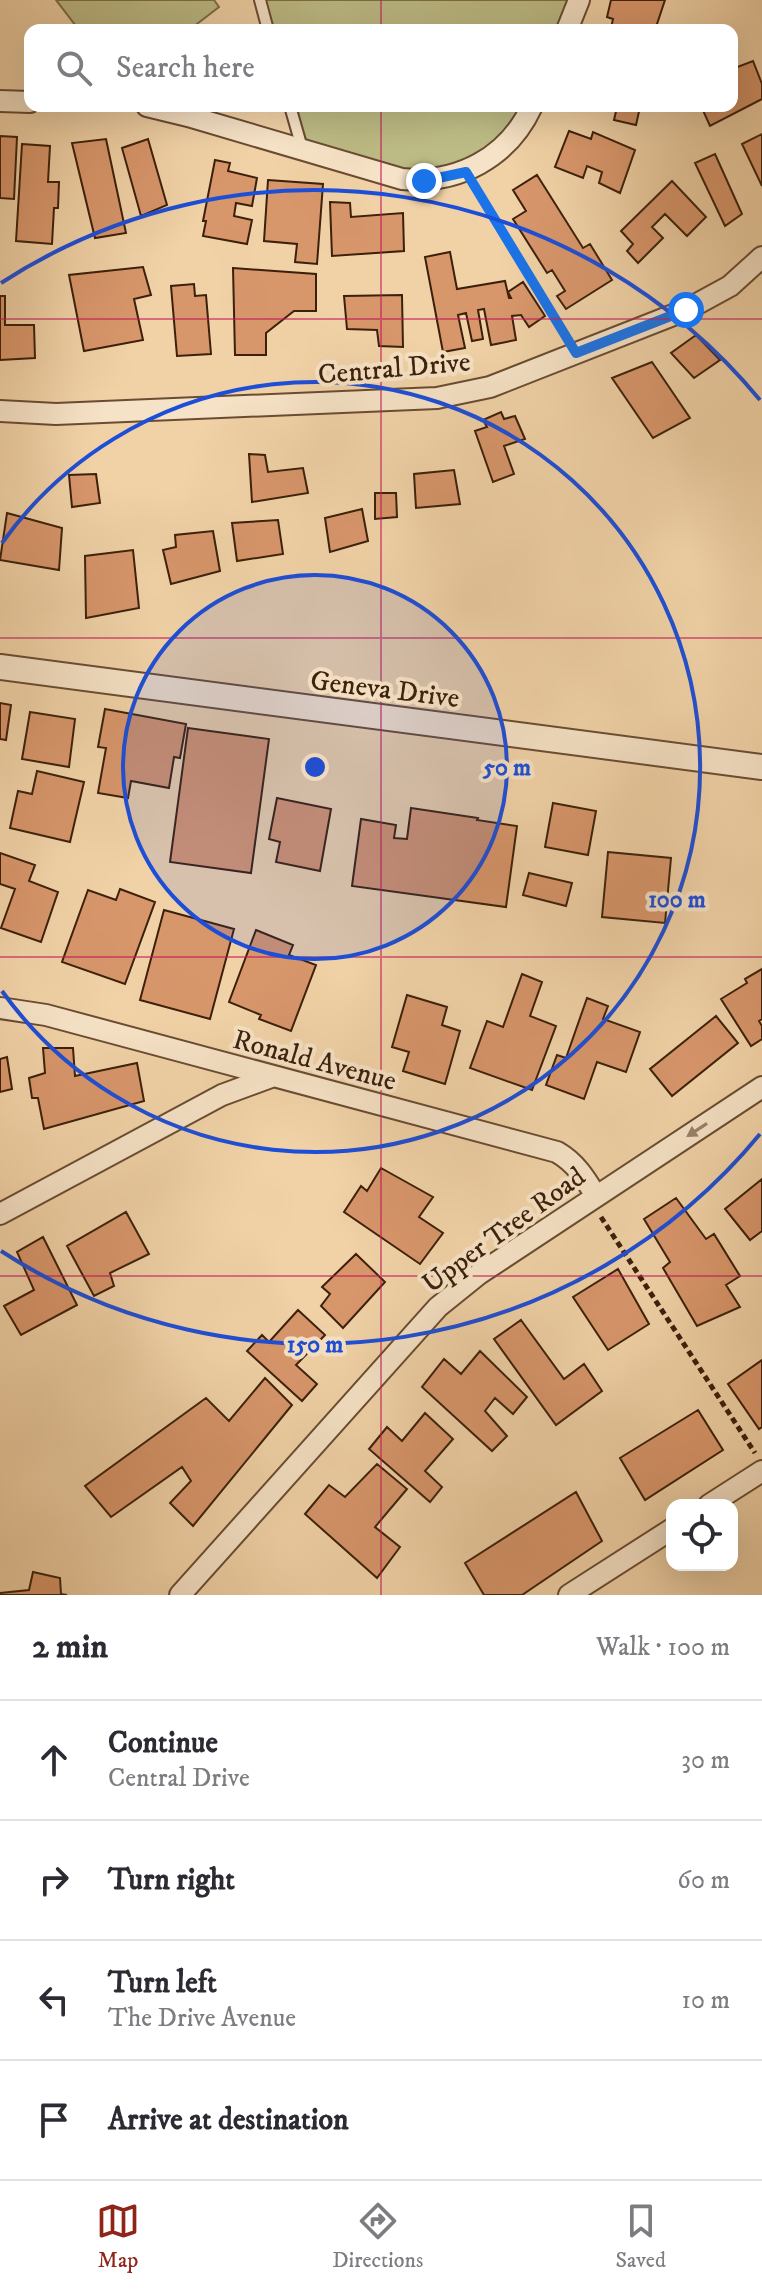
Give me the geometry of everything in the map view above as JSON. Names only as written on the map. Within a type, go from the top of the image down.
[{"type":"street","points":[[569,24],[579,0]]},
{"type":"street","points":[[0,101],[24,102]]},
{"type":"street","points":[[169,112],[402,179],[424,181],[466,172],[487,161],[508,143],[528,112]]},
{"type":"street","name":"Central Drive","points":[[0,411],[56,414],[437,398],[490,387],[686,310],[730,286],[762,257]]},
{"type":"street","name":"Geneva Drive","points":[[0,667],[762,767]]},
{"type":"street","name":"Ronald Avenue","points":[[0,1008],[46,1015],[557,1152],[569,1159],[583,1174],[596,1196]]},
{"type":"street","points":[[0,1214],[222,1095],[271,1077]]},
{"type":"street","name":"Upper Tree Road","points":[[180,1595],[438,1307],[479,1274],[762,1087]]},
{"type":"street","points":[[716,1499],[760,1464]]},
{"type":"street","points":[[569,1595],[666,1533]]},
{"type":"lane","points":[[260,0],[266,24]]},
{"type":"lane","points":[[292,112],[302,148]]},
{"type":"path","points":[[466,172],[576,353]]},
{"type":"path","points":[[596,1196],[602,1218],[760,1464]]},
{"type":"shaded area","points":[[56,0],[214,0],[219,7],[197,24],[74,24]]},
{"type":"shaded area","points":[[261,0],[579,0],[569,24],[267,24]]},
{"type":"shaded area","points":[[292,112],[528,112],[508,143],[444,178],[302,148]]},
{"type":"building","points":[[611,0],[665,0],[657,24],[612,24],[613,19],[607,17]]},
{"type":"building","points":[[753,61],[762,84],[762,99],[738,111],[738,67]]},
{"type":"building","points":[[616,112],[639,112],[636,125],[614,120]]},
{"type":"building","points":[[704,112],[737,112],[710,126]]},
{"type":"building","points":[[569,131],[591,139],[593,132],[635,150],[620,193],[599,183],[602,172],[587,166],[583,178],[555,167]]},
{"type":"building","points":[[762,134],[762,186],[742,144]]},
{"type":"building","points":[[0,136],[17,137],[14,199],[0,198]]},
{"type":"building","points":[[106,139],[126,233],[95,238],[72,143]]},
{"type":"building","points":[[148,139],[167,205],[141,216],[122,148]]},
{"type":"building","points":[[22,144],[50,146],[48,182],[59,182],[52,244],[16,241]]},
{"type":"building","points":[[715,154],[742,214],[725,226],[695,163]]},
{"type":"building","points":[[215,160],[230,163],[228,171],[257,178],[252,206],[236,203],[234,216],[252,220],[247,244],[203,236]]},
{"type":"building","points":[[537,175],[583,248],[590,244],[612,280],[566,309],[557,296],[565,291],[552,270],[547,273],[513,219],[526,211],[513,190]]},
{"type":"building","points":[[268,180],[323,184],[317,264],[295,262],[297,244],[264,241]]},
{"type":"building","points":[[672,181],[706,217],[687,236],[665,214],[652,227],[663,238],[638,263],[627,251],[633,244],[621,231]]},
{"type":"building","points":[[330,202],[350,203],[351,217],[403,213],[404,251],[332,256]]},
{"type":"building","points":[[450,252],[457,289],[505,281],[509,298],[511,298],[508,292],[523,282],[545,316],[529,327],[521,315],[512,316],[516,340],[491,345],[484,309],[478,310],[483,339],[472,341],[466,313],[458,315],[465,348],[443,352],[425,257]]},
{"type":"building","points":[[143,267],[151,295],[134,299],[143,340],[84,351],[69,275]]},
{"type":"building","points":[[233,268],[316,274],[316,311],[294,311],[266,333],[266,355],[235,355]]},
{"type":"building","points":[[194,284],[195,296],[206,295],[211,354],[177,356],[171,286]]},
{"type":"building","points":[[402,295],[403,347],[379,346],[377,330],[347,329],[344,296]]},
{"type":"building","points":[[0,296],[5,296],[5,325],[34,325],[35,358],[0,360]]},
{"type":"building","points":[[696,335],[720,360],[694,378],[671,353]]},
{"type":"building","points":[[652,362],[690,418],[653,438],[612,378]]},
{"type":"building","points":[[501,412],[504,419],[515,416],[525,439],[504,446],[514,474],[493,482],[475,431],[487,427],[483,420]]},
{"type":"building","points":[[249,454],[265,455],[268,472],[303,468],[308,493],[252,502]]},
{"type":"building","points":[[454,470],[460,504],[416,508],[414,474]]},
{"type":"building","points":[[96,474],[100,503],[72,507],[69,475]]},
{"type":"building","points":[[375,493],[396,493],[397,517],[375,519]]},
{"type":"building","points":[[362,509],[368,541],[330,552],[325,518]]},
{"type":"building","points":[[7,513],[62,528],[59,570],[0,560]]},
{"type":"building","points":[[278,520],[283,554],[237,561],[232,523]]},
{"type":"building","points":[[213,531],[220,571],[171,584],[163,550],[176,547],[175,535]]},
{"type":"building","points":[[133,550],[139,608],[86,618],[85,556]]},
{"type":"building","points":[[0,703],[11,705],[6,740],[0,739]]},
{"type":"building","points":[[105,709],[186,724],[180,758],[174,757],[169,788],[131,781],[128,798],[98,793],[106,748],[98,747]]},
{"type":"building","points":[[30,712],[75,719],[69,767],[22,759]]},
{"type":"building","points":[[188,728],[269,739],[251,873],[170,862]]},
{"type":"building","points":[[37,771],[84,782],[70,842],[10,828],[18,791],[32,794]]},
{"type":"building","points":[[277,798],[331,809],[320,871],[276,862],[280,842],[269,839]]},
{"type":"building","points":[[553,803],[596,811],[588,855],[545,847]]},
{"type":"building","points":[[411,808],[517,826],[506,907],[352,886],[361,819],[396,825],[394,838],[407,839]]},
{"type":"building","points":[[608,852],[671,858],[665,923],[602,917]]},
{"type":"building","points":[[0,853],[35,865],[29,881],[58,892],[41,942],[1,928],[15,889],[0,884]]},
{"type":"building","points":[[529,873],[572,883],[566,906],[523,895]]},
{"type":"building","points":[[120,889],[155,902],[125,984],[62,962],[88,890],[116,900]]},
{"type":"building","points":[[164,910],[234,929],[210,1019],[140,1000]]},
{"type":"building","points":[[256,930],[293,945],[289,955],[316,965],[291,1031],[259,1019],[261,1015],[229,1002]]},
{"type":"building","points":[[762,969],[762,1019],[759,1021],[762,1039],[751,1046],[721,999],[747,983],[745,979]]},
{"type":"building","points":[[522,974],[542,982],[530,1016],[556,1026],[532,1090],[470,1068],[487,1021],[503,1027]]},
{"type":"building","points":[[407,995],[447,1007],[442,1025],[460,1031],[445,1084],[403,1071],[409,1052],[392,1047]]},
{"type":"building","points":[[587,998],[608,1006],[603,1019],[640,1032],[626,1072],[597,1062],[584,1099],[546,1085],[557,1055],[566,1058]]},
{"type":"building","points":[[716,1016],[738,1043],[672,1096],[650,1069]]},
{"type":"building","points":[[43,1048],[73,1048],[75,1076],[137,1063],[144,1101],[44,1129],[38,1098],[32,1098],[29,1078],[45,1073]]},
{"type":"building","points":[[7,1057],[12,1089],[0,1092],[0,1059]]},
{"type":"building","points":[[381,1168],[433,1197],[419,1217],[443,1233],[420,1264],[344,1212],[361,1186],[367,1191]]},
{"type":"building","points":[[762,1179],[762,1231],[750,1240],[725,1209]]},
{"type":"building","points":[[676,1198],[706,1239],[714,1234],[740,1276],[726,1285],[740,1307],[697,1326],[663,1268],[670,1262],[644,1219]]},
{"type":"building","points":[[126,1212],[149,1254],[110,1273],[114,1286],[94,1296],[67,1246]]},
{"type":"building","points":[[43,1237],[77,1305],[21,1335],[4,1306],[34,1290],[17,1252]]},
{"type":"building","points":[[356,1254],[385,1282],[343,1328],[321,1306],[330,1294],[322,1287]]},
{"type":"building","points":[[618,1269],[649,1324],[608,1350],[573,1297]]},
{"type":"building","points":[[298,1310],[325,1335],[296,1365],[317,1384],[302,1401],[247,1351],[262,1335],[269,1342]]},
{"type":"building","points":[[521,1320],[564,1379],[584,1364],[602,1391],[556,1425],[494,1339]]},
{"type":"building","points":[[480,1351],[527,1397],[513,1414],[495,1398],[485,1411],[507,1436],[492,1451],[422,1387],[444,1359],[461,1374]]},
{"type":"building","points":[[762,1360],[762,1427],[759,1429],[728,1384]]},
{"type":"building","points":[[265,1378],[292,1405],[193,1526],[170,1503],[191,1481],[182,1467],[111,1517],[85,1486],[206,1398],[229,1421]]},
{"type":"building","points":[[698,1410],[723,1450],[645,1500],[620,1458]]},
{"type":"building","points":[[425,1413],[453,1439],[425,1471],[442,1487],[430,1502],[369,1449],[387,1427],[402,1441]]},
{"type":"building","points":[[377,1464],[407,1489],[375,1527],[400,1547],[377,1578],[305,1514],[329,1485],[345,1497]]},
{"type":"building","points":[[576,1492],[602,1541],[522,1595],[484,1595],[465,1563]]},
{"type":"building","points":[[33,1572],[60,1578],[61,1594],[67,1595],[0,1595],[29,1590]]},
{"type":"route","points":[[424,181],[466,172],[576,353],[686,310]]}]
